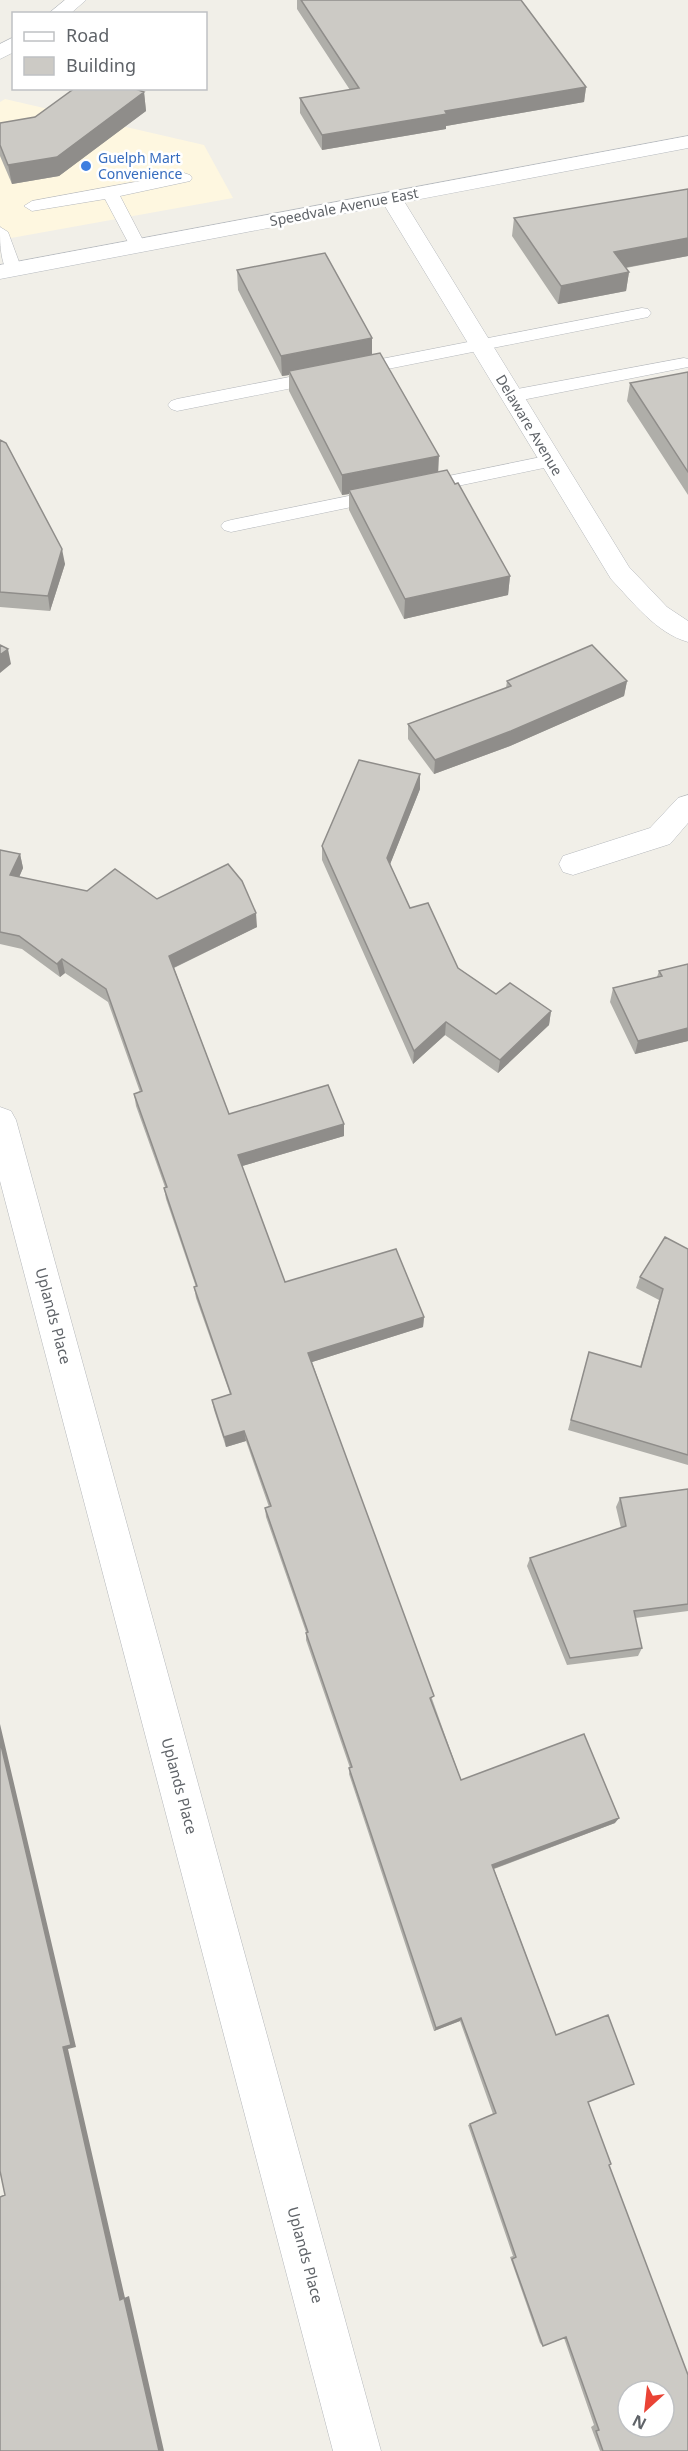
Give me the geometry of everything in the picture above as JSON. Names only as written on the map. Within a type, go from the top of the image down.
[{"type":"street","points":[[60,12],[77,0]]},
{"type":"street","name":"Speedvale Avenue East","points":[[7,271],[688,142]]},
{"type":"street","name":"Delaware Avenue","points":[[391,198],[620,573],[658,613],[688,633]]},
{"type":"street","points":[[573,864],[660,836],[688,805]]},
{"type":"street","name":"Uplands Place","points":[[0,1120],[357,2451]]},
{"type":"lane","points":[[32,206],[184,178]]},
{"type":"lane","points":[[110,193],[138,246]]},
{"type":"lane","points":[[0,232],[7,271]]},
{"type":"lane","points":[[177,405],[642,313]]},
{"type":"lane","points":[[512,396],[684,363]]},
{"type":"lane","points":[[231,526],[551,461]]},
{"type":"shaded area","points":[[5,99],[204,145],[233,198],[0,240],[0,102]]},
{"type":"building","points":[[301,0],[521,0],[586,87],[322,135],[300,98],[359,88]]},
{"type":"building","points":[[72,90],[138,90],[144,92],[57,157],[8,165],[0,145],[0,123],[35,117]]},
{"type":"building","points":[[688,189],[688,238],[614,252],[629,272],[561,286],[514,218]]},
{"type":"building","points":[[325,253],[372,338],[281,356],[237,270]]},
{"type":"building","points":[[380,353],[439,456],[342,475],[289,371]]},
{"type":"building","points":[[688,372],[688,472],[630,383]]},
{"type":"building","points":[[0,440],[6,443],[62,549],[48,596],[0,592]]},
{"type":"building","points":[[447,470],[455,484],[458,483],[510,576],[405,599],[349,490]]},
{"type":"building","points":[[0,645],[8,649],[0,655]]},
{"type":"building","points":[[592,645],[627,681],[511,731],[435,760],[408,724],[511,686],[507,681]]},
{"type":"building","points":[[359,760],[420,774],[387,858],[410,908],[428,903],[458,968],[496,994],[510,983],[551,1011],[500,1060],[446,1022],[414,1051],[322,846]]},
{"type":"building","points":[[0,850],[20,854],[10,875],[87,891],[115,869],[157,899],[228,864],[242,881],[256,913],[169,956],[229,1114],[328,1085],[344,1124],[238,1155],[285,1282],[396,1249],[424,1317],[308,1353],[434,1696],[430,1698],[461,1780],[584,1734],[619,1818],[492,1865],[556,2035],[608,2015],[634,2084],[588,2102],[611,2164],[609,2165],[688,2375],[688,2451],[603,2451],[596,2431],[599,2430],[566,2337],[543,2346],[512,2259],[516,2257],[470,2124],[496,2113],[461,2018],[436,2028],[349,1768],[352,1767],[306,1633],[308,1632],[265,1508],[271,1506],[244,1431],[224,1437],[212,1400],[231,1394],[194,1287],[197,1286],[164,1188],[167,1187],[134,1094],[142,1091],[106,989],[62,959],[57,964],[19,936],[0,932]]},
{"type":"building","points":[[688,964],[688,1028],[638,1041],[613,988],[662,976],[659,971]]},
{"type":"building","points":[[665,1237],[688,1249],[688,1455],[571,1420],[589,1352],[641,1367],[663,1289],[640,1277]]},
{"type":"building","points":[[688,1489],[688,1604],[634,1611],[642,1648],[570,1658],[530,1558],[626,1526],[620,1498]]},
{"type":"building","points":[[0,1741],[71,2045],[63,2047],[120,2300],[124,2298],[159,2451],[0,2451],[0,2197],[5,2195],[0,2171]]},
{"type":"place","name":"Guelph Mart Convenience","points":[[86,166]]}]
